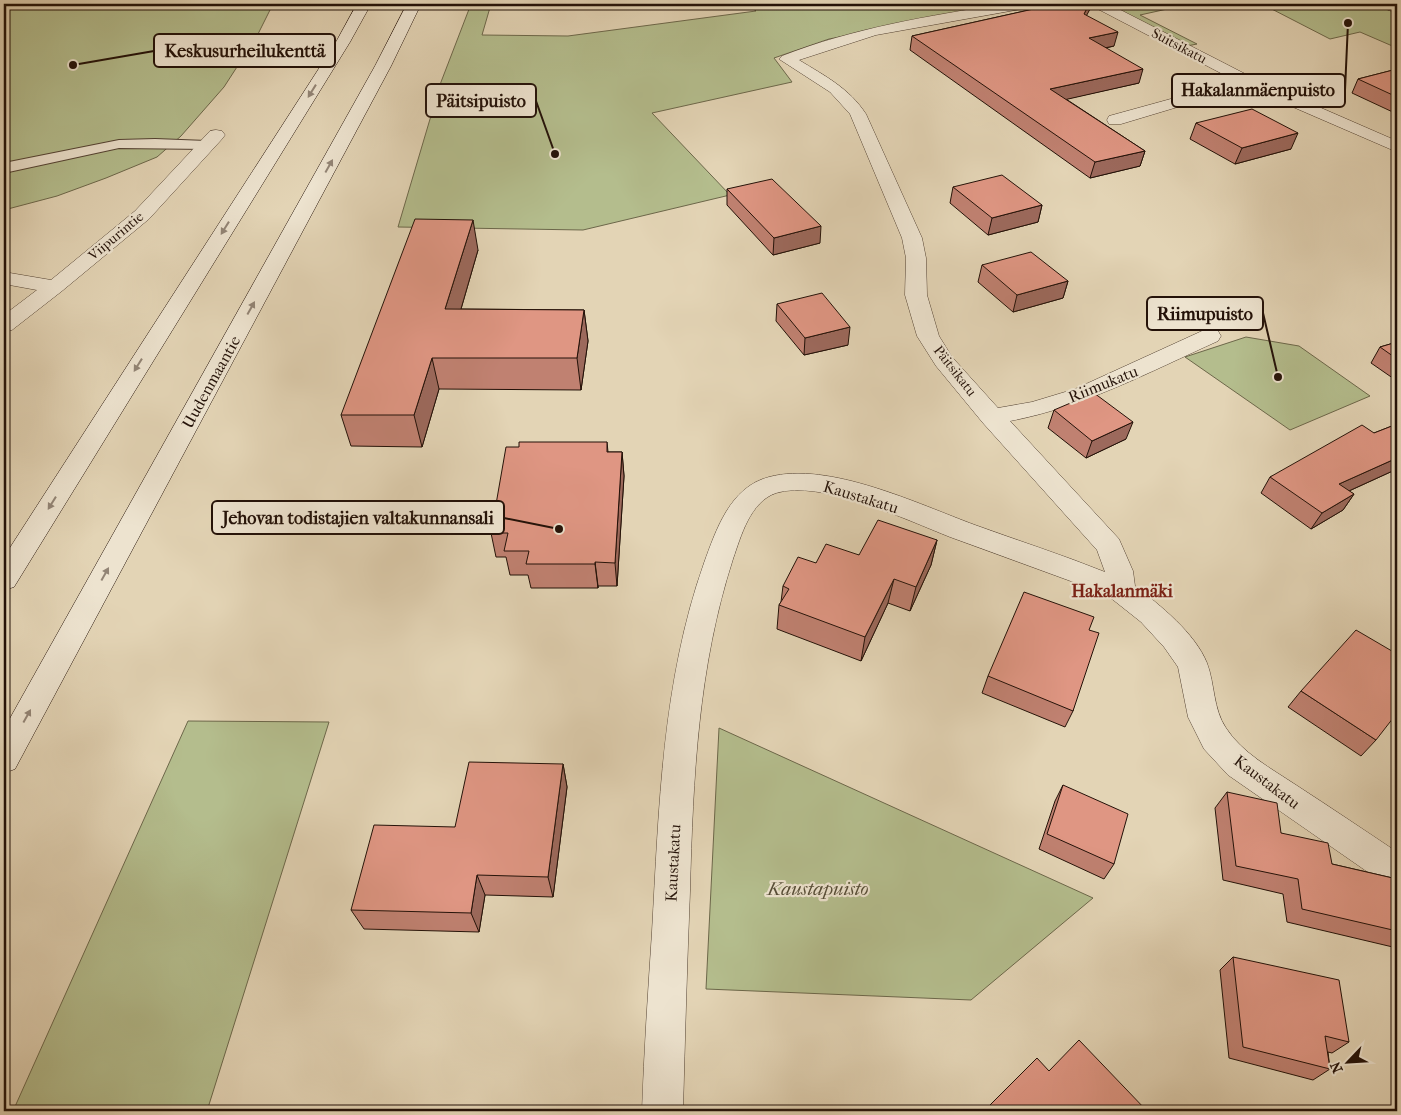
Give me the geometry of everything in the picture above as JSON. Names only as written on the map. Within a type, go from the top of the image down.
[{"type":"street","points":[[4,579],[343,42],[364,4]]},
{"type":"street","name":"Uudenmaantie","points":[[4,759],[383,66],[414,4]]},
{"type":"street","name":"Päitsikatu","points":[[1027,4],[863,35],[820,46],[787,59],[836,89],[858,114],[912,238],[916,258],[916,295],[928,336],[944,361],[992,417],[1109,546],[1119,571],[1122,591]]},
{"type":"street","name":"Suitsikatu","points":[[1099,4],[1251,83],[1397,147]]},
{"type":"street","points":[[1385,4],[1397,9]]},
{"type":"street","points":[[1115,120],[1193,97],[1251,83]]},
{"type":"street","name":"Viipurintie","points":[[4,324],[55,287],[142,215],[211,140]]},
{"type":"street","points":[[4,278],[55,287]]},
{"type":"street","name":"Riimukatu","points":[[992,417],[1035,409],[1083,394],[1210,336]]},
{"type":"street","name":"Kaustakatu","points":[[662,1111],[676,795],[684,707],[697,636],[713,574],[741,507],[753,495],[770,486],[791,482],[835,487],[1077,572],[1122,591],[1151,614],[1174,639],[1192,664],[1204,717],[1215,739],[1240,765],[1397,872]]},
{"type":"lane","points":[[4,168],[119,144],[211,140]]},
{"type":"green space","points":[[4,4],[273,4],[257,36],[224,87],[181,136],[157,157],[57,196],[4,210]]},
{"type":"green space","points":[[471,4],[491,4],[482,35],[568,36],[756,11],[747,4],[1010,4],[829,39],[774,58],[792,82],[652,113],[730,195],[583,230],[398,227],[441,82]]},
{"type":"green space","points":[[1104,4],[1190,4],[1140,15],[1197,44],[1187,46]]},
{"type":"green space","points":[[1262,4],[1376,4],[1397,13],[1397,48],[1360,32],[1330,39]]},
{"type":"green space","points":[[1246,337],[1299,346],[1370,396],[1290,430],[1185,357]]},
{"type":"green space","points":[[188,721],[329,722],[207,1111],[13,1111]]},
{"type":"green space","name":"Kaustapuisto","points":[[719,728],[1093,898],[971,1000],[706,989]]},
{"type":"building","points":[[1056,4],[1089,4],[1084,14],[1118,32],[1089,38],[1143,69],[1050,89],[1145,151],[1095,162],[912,36]]},
{"type":"building","points":[[1397,69],[1397,97],[1358,79]]},
{"type":"building","points":[[1252,109],[1298,133],[1242,148],[1196,123]]},
{"type":"building","points":[[1002,175],[1042,205],[992,218],[953,187]]},
{"type":"building","points":[[772,179],[821,226],[774,238],[727,189]]},
{"type":"building","points":[[415,219],[473,220],[445,309],[584,310],[577,358],[432,358],[414,415],[341,415]]},
{"type":"building","points":[[1031,252],[1068,281],[1017,295],[982,265]]},
{"type":"building","points":[[822,293],[850,327],[805,338],[777,304]]},
{"type":"building","points":[[1397,342],[1397,359],[1380,347]]},
{"type":"building","points":[[1094,393],[1133,422],[1092,441],[1054,410]]},
{"type":"building","points":[[1397,424],[1397,458],[1339,484],[1354,494],[1322,513],[1270,477],[1362,425],[1374,433]]},
{"type":"building","points":[[519,442],[607,442],[607,452],[622,452],[615,563],[526,564],[529,551],[504,551],[508,533],[491,533],[506,447],[519,447]]},
{"type":"building","points":[[878,520],[937,540],[916,587],[894,579],[865,637],[779,605],[789,589],[783,586],[798,557],[816,563],[826,544],[859,555]]},
{"type":"building","points":[[1024,592],[1094,617],[1089,630],[1099,633],[1073,711],[988,676]]},
{"type":"building","points":[[1356,630],[1397,654],[1397,713],[1376,740],[1301,691]]},
{"type":"building","points":[[469,762],[563,764],[548,877],[477,875],[471,913],[351,910],[374,825],[455,827]]},
{"type":"building","points":[[1063,785],[1128,814],[1114,864],[1047,834]]},
{"type":"building","points":[[1227,792],[1277,803],[1281,833],[1328,843],[1332,864],[1397,879],[1397,931],[1302,909],[1298,879],[1236,866]]},
{"type":"building","points":[[1233,957],[1339,980],[1349,1042],[1325,1036],[1330,1069],[1243,1047]]},
{"type":"building","points":[[1079,1040],[1147,1111],[984,1111],[1037,1058],[1049,1071]]},
{"type":"place","name":"Hakalanmäenpuisto","points":[[1348,23]]},
{"type":"place","name":"Keskusurheilukenttä","points":[[73,65]]},
{"type":"place","name":"Päitsipuisto","points":[[555,154]]},
{"type":"place","name":"Riimupuisto","points":[[1278,377]]},
{"type":"place","name":"Jehovan todistajien valtakunnansali","points":[[559,529]]},
{"type":"district","name":"Hakalanmäki","points":[[1122,591]]}]
